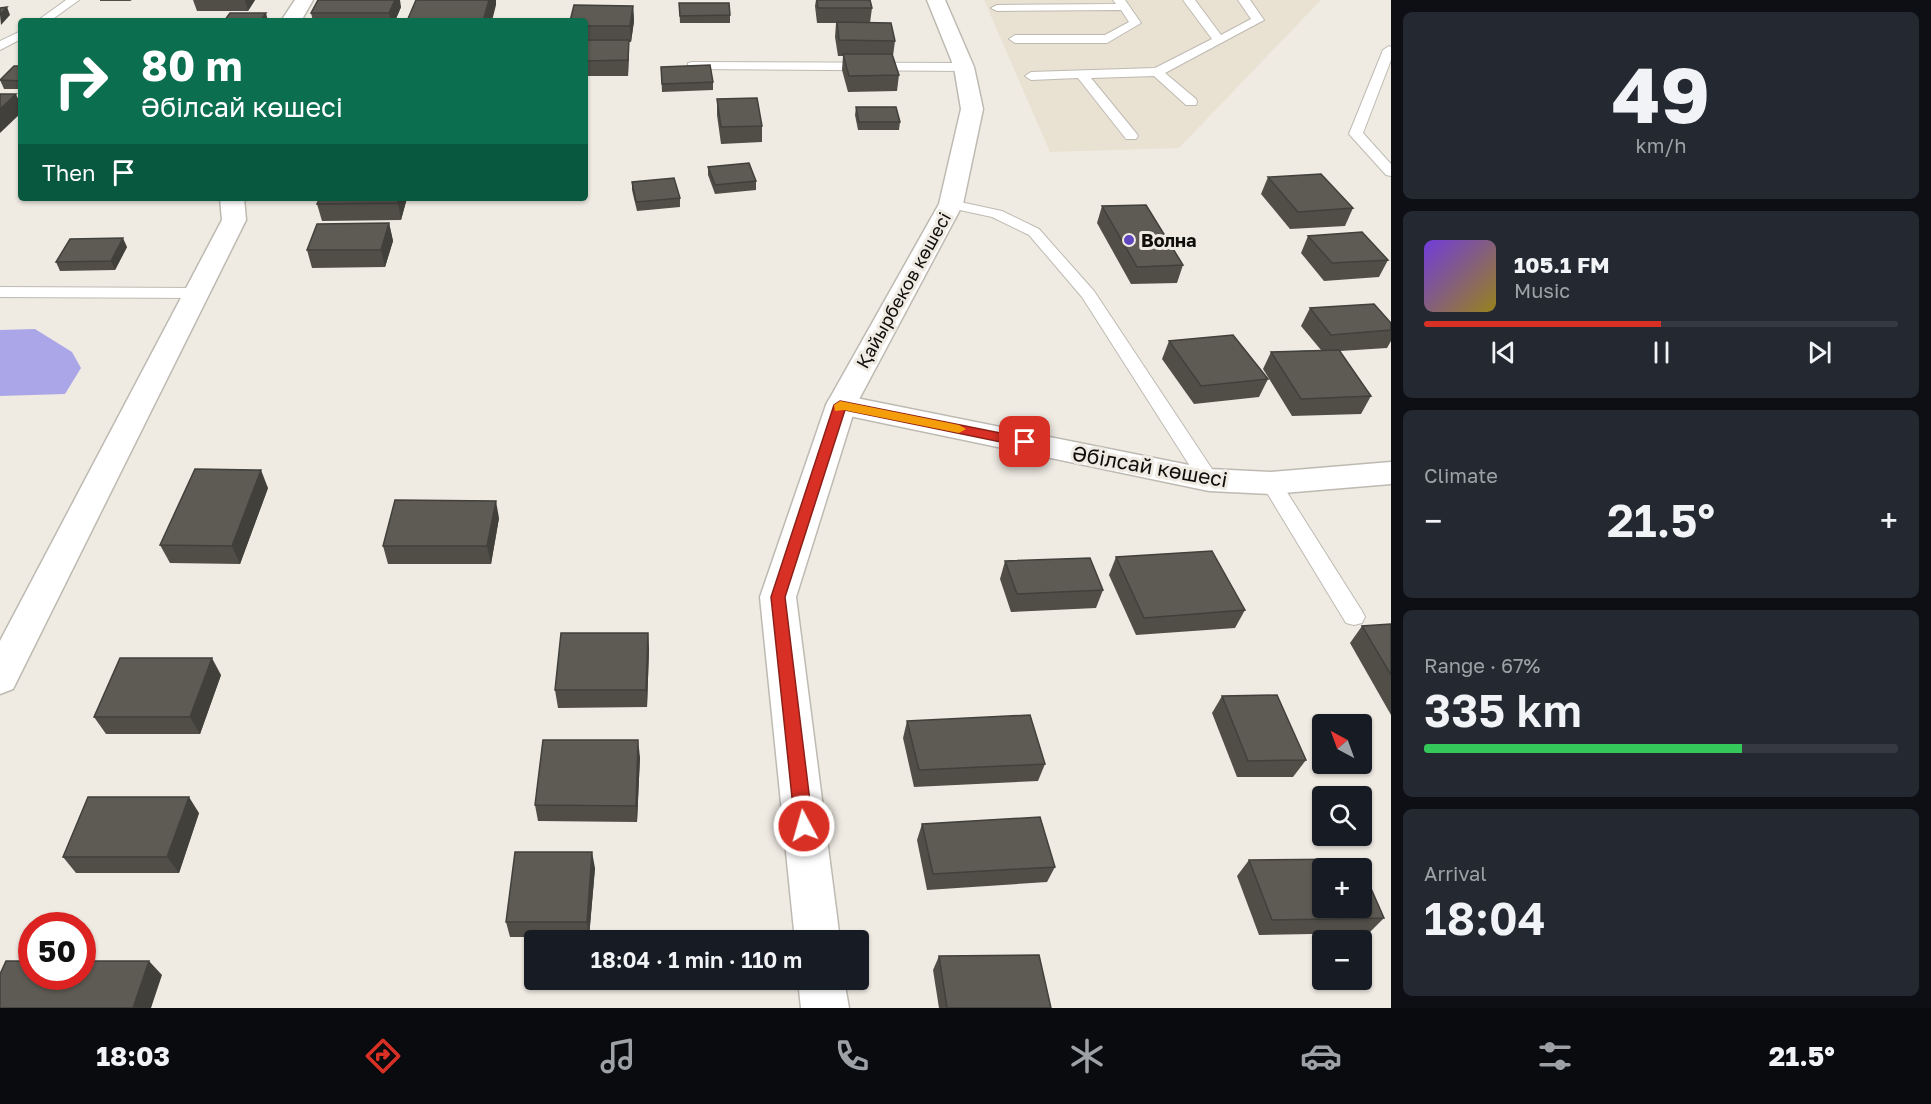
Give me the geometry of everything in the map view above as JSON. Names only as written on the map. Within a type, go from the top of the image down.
[{"type":"main road","points":[[293,18],[304,0]]},
{"type":"main road","name":"Қайырбеков көшесі","points":[[816,930],[778,597],[840,405],[951,204],[972,109],[964,67],[936,0]]},
{"type":"main road","points":[[0,678],[14,624],[110,463],[234,220],[232,201]]},
{"type":"main road","name":"Әбілсай көшесі","points":[[840,405],[1209,480],[1271,483],[1391,473]]},
{"type":"main road","points":[[822,990],[825,1008]]},
{"type":"lane","points":[[47,18],[73,0]]},
{"type":"lane","points":[[1189,0],[1219,40]]},
{"type":"lane","points":[[1030,76],[1157,72],[1258,20],[1244,0]]},
{"type":"lane","points":[[998,8],[1121,4],[1135,23],[1107,39],[1015,39]]},
{"type":"lane","points":[[0,46],[18,36]]},
{"type":"lane","points":[[1389,50],[1356,134],[1391,172]]},
{"type":"lane","points":[[692,66],[964,67]]},
{"type":"lane","points":[[1157,72],[1191,102]]},
{"type":"lane","points":[[1081,74],[1131,136]]},
{"type":"lane","points":[[951,204],[997,214],[1034,232],[1088,294],[1140,370],[1209,480]]},
{"type":"lane","points":[[0,292],[196,293]]},
{"type":"lane","points":[[1271,483],[1354,617]]},
{"type":"shaded area","points":[[984,0],[1321,0],[1179,148],[1050,152]]},
{"type":"shaded area","points":[[35,329],[72,352],[81,368],[65,394],[0,396],[0,330]]},
{"type":"building","points":[[318,0],[395,0],[389,13],[311,13]]},
{"type":"building","points":[[416,0],[489,0],[484,18],[408,18]]},
{"type":"building","points":[[817,0],[870,0],[872,8],[818,8]]},
{"type":"building","points":[[679,3],[729,3],[730,15],[680,16]]},
{"type":"building","points":[[574,5],[633,6],[630,26],[588,26],[588,18],[571,18]]},
{"type":"building","points":[[7,7],[0,15],[0,8]]},
{"type":"building","points":[[230,13],[266,13],[262,18],[226,18]]},
{"type":"building","points":[[837,22],[891,23],[895,41],[839,40]]},
{"type":"building","points":[[588,40],[629,40],[628,60],[588,61]]},
{"type":"building","points":[[843,54],[892,54],[899,75],[849,76]]},
{"type":"building","points":[[710,65],[713,82],[662,84],[661,67]]},
{"type":"building","points":[[14,66],[18,66],[18,81],[0,80]]},
{"type":"building","points":[[0,94],[16,94],[0,109]]},
{"type":"building","points":[[757,98],[762,126],[721,127],[717,99]]},
{"type":"building","points":[[856,107],[896,107],[900,122],[859,122]]},
{"type":"building","points":[[749,163],[756,181],[715,185],[708,167]]},
{"type":"building","points":[[1321,174],[1353,208],[1298,212],[1268,177]]},
{"type":"building","points":[[674,178],[680,198],[636,202],[632,182]]},
{"type":"building","points":[[318,201],[398,201],[398,203],[317,204]]},
{"type":"building","points":[[1146,205],[1183,265],[1137,267],[1102,206]]},
{"type":"building","points":[[389,223],[381,250],[307,250],[317,224]]},
{"type":"building","points":[[1362,232],[1388,260],[1332,263],[1308,236]]},
{"type":"building","points":[[123,238],[111,261],[56,262],[70,239]]},
{"type":"building","points":[[1374,304],[1391,323],[1391,330],[1331,335],[1310,308]]},
{"type":"building","points":[[1233,335],[1268,379],[1201,386],[1169,341]]},
{"type":"building","points":[[1339,350],[1371,396],[1301,399],[1271,352]]},
{"type":"building","points":[[195,469],[261,470],[232,546],[160,545]]},
{"type":"building","points":[[395,500],[496,501],[487,546],[383,546]]},
{"type":"building","points":[[1212,551],[1245,610],[1144,618],[1116,557]]},
{"type":"building","points":[[1090,558],[1103,590],[1017,594],[1005,561]]},
{"type":"building","points":[[1391,624],[1391,675],[1362,626]]},
{"type":"building","points":[[561,633],[648,633],[646,690],[555,690]]},
{"type":"building","points":[[120,658],[212,658],[190,717],[94,717]]},
{"type":"building","points":[[1277,695],[1306,760],[1248,761],[1222,696]]},
{"type":"building","points":[[1030,715],[1045,764],[919,770],[907,721]]},
{"type":"building","points":[[543,740],[638,740],[636,806],[535,805]]},
{"type":"building","points":[[88,797],[189,797],[167,857],[63,857]]},
{"type":"building","points":[[1040,817],[1055,867],[933,874],[922,824]]},
{"type":"building","points":[[515,852],[592,852],[587,922],[506,922]]},
{"type":"building","points":[[1312,859],[1312,918],[1372,918],[1372,891],[1384,918],[1272,920],[1249,860]]},
{"type":"building","points":[[1039,955],[1051,1008],[947,1008],[939,956]]},
{"type":"building","points":[[6,961],[18,961],[18,990],[96,990],[96,961],[149,961],[133,1008],[0,1008],[0,974]]},
{"type":"slow traffic","points":[[840,408],[840,405],[959,429]]},
{"type":"place","name":"Волна","points":[[1129,240]]},
{"type":"route","points":[[804,826],[778,597],[840,405],[1025,442]]}]
